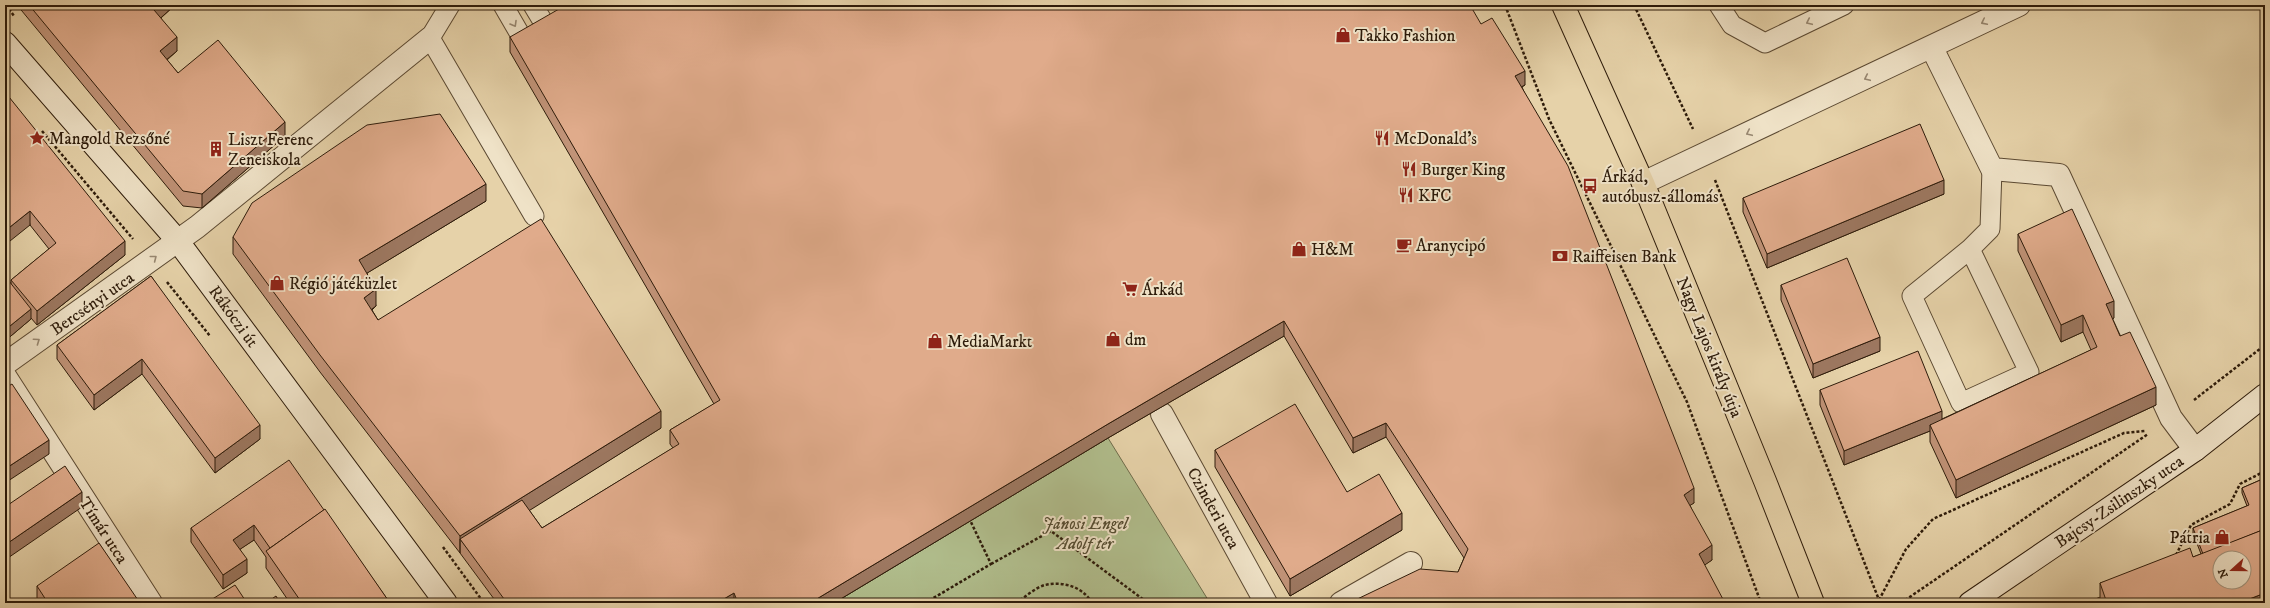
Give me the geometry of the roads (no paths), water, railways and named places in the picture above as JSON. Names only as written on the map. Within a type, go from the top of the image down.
[{"type":"main road","name":"Nagy Lajos király útja","points":[[1563,5],[1643,183],[1765,481],[1813,603]]},
{"type":"street","points":[[1643,183],[1704,153],[1932,48],[2020,5]]},
{"type":"street","name":"Bercsényi utca","points":[[5,364],[151,261],[430,38]]},
{"type":"street","name":"Rákóczi út","points":[[5,43],[177,240],[446,603]]},
{"type":"street","points":[[1932,48],[1992,169],[2059,175],[2171,418],[2195,450]]},
{"type":"street","name":"Tímár utca","points":[[5,376],[151,603]]},
{"type":"street","name":"Bajcsy-Zsilinszky utca","points":[[1970,603],[2195,450],[2265,395]]},
{"type":"street","name":"Czinderi utca","points":[[1162,414],[1266,603]]},
{"type":"street","points":[[1341,603],[1411,563]]},
{"type":"lane","points":[[450,5],[430,38],[534,216]]},
{"type":"lane","points":[[502,5],[525,43]]},
{"type":"lane","points":[[533,5],[548,30]]},
{"type":"lane","points":[[1719,5],[1732,25],[1765,43],[1844,5]]},
{"type":"lane","points":[[1970,249],[2029,372],[1961,403],[1912,296],[1970,249],[1990,228],[1992,169]]},
{"type":"place","name":"Takko Fashion","points":[[1343,35]]},
{"type":"place","name":"Mangold Rezsőné","points":[[37,138]]},
{"type":"place","name":"McDonald's","points":[[1382,138]]},
{"type":"place","name":"Liszt Ferenc Zeneiskola","points":[[216,149]]},
{"type":"place","name":"Burger King","points":[[1409,169]]},
{"type":"place","name":"Árkád, autóbusz-állomás","points":[[1590,186]]},
{"type":"place","name":"KFC","points":[[1406,195]]},
{"type":"place","name":"Aranycipó","points":[[1404,245]]},
{"type":"place","name":"H&M","points":[[1299,249]]},
{"type":"place","name":"Raiffeisen Bank","points":[[1560,256]]},
{"type":"place","name":"Régió játéküzlet","points":[[277,283]]},
{"type":"place","name":"Árkád","points":[[1130,289]]},
{"type":"place","name":"dm","points":[[1113,339]]},
{"type":"place","name":"MediaMarkt","points":[[935,341]]},
{"type":"place","name":"Pátria","points":[[2222,537]]},
{"type":"park label","name":"Jánosi Engel Adolf tér","points":[[1085,533]]}]
